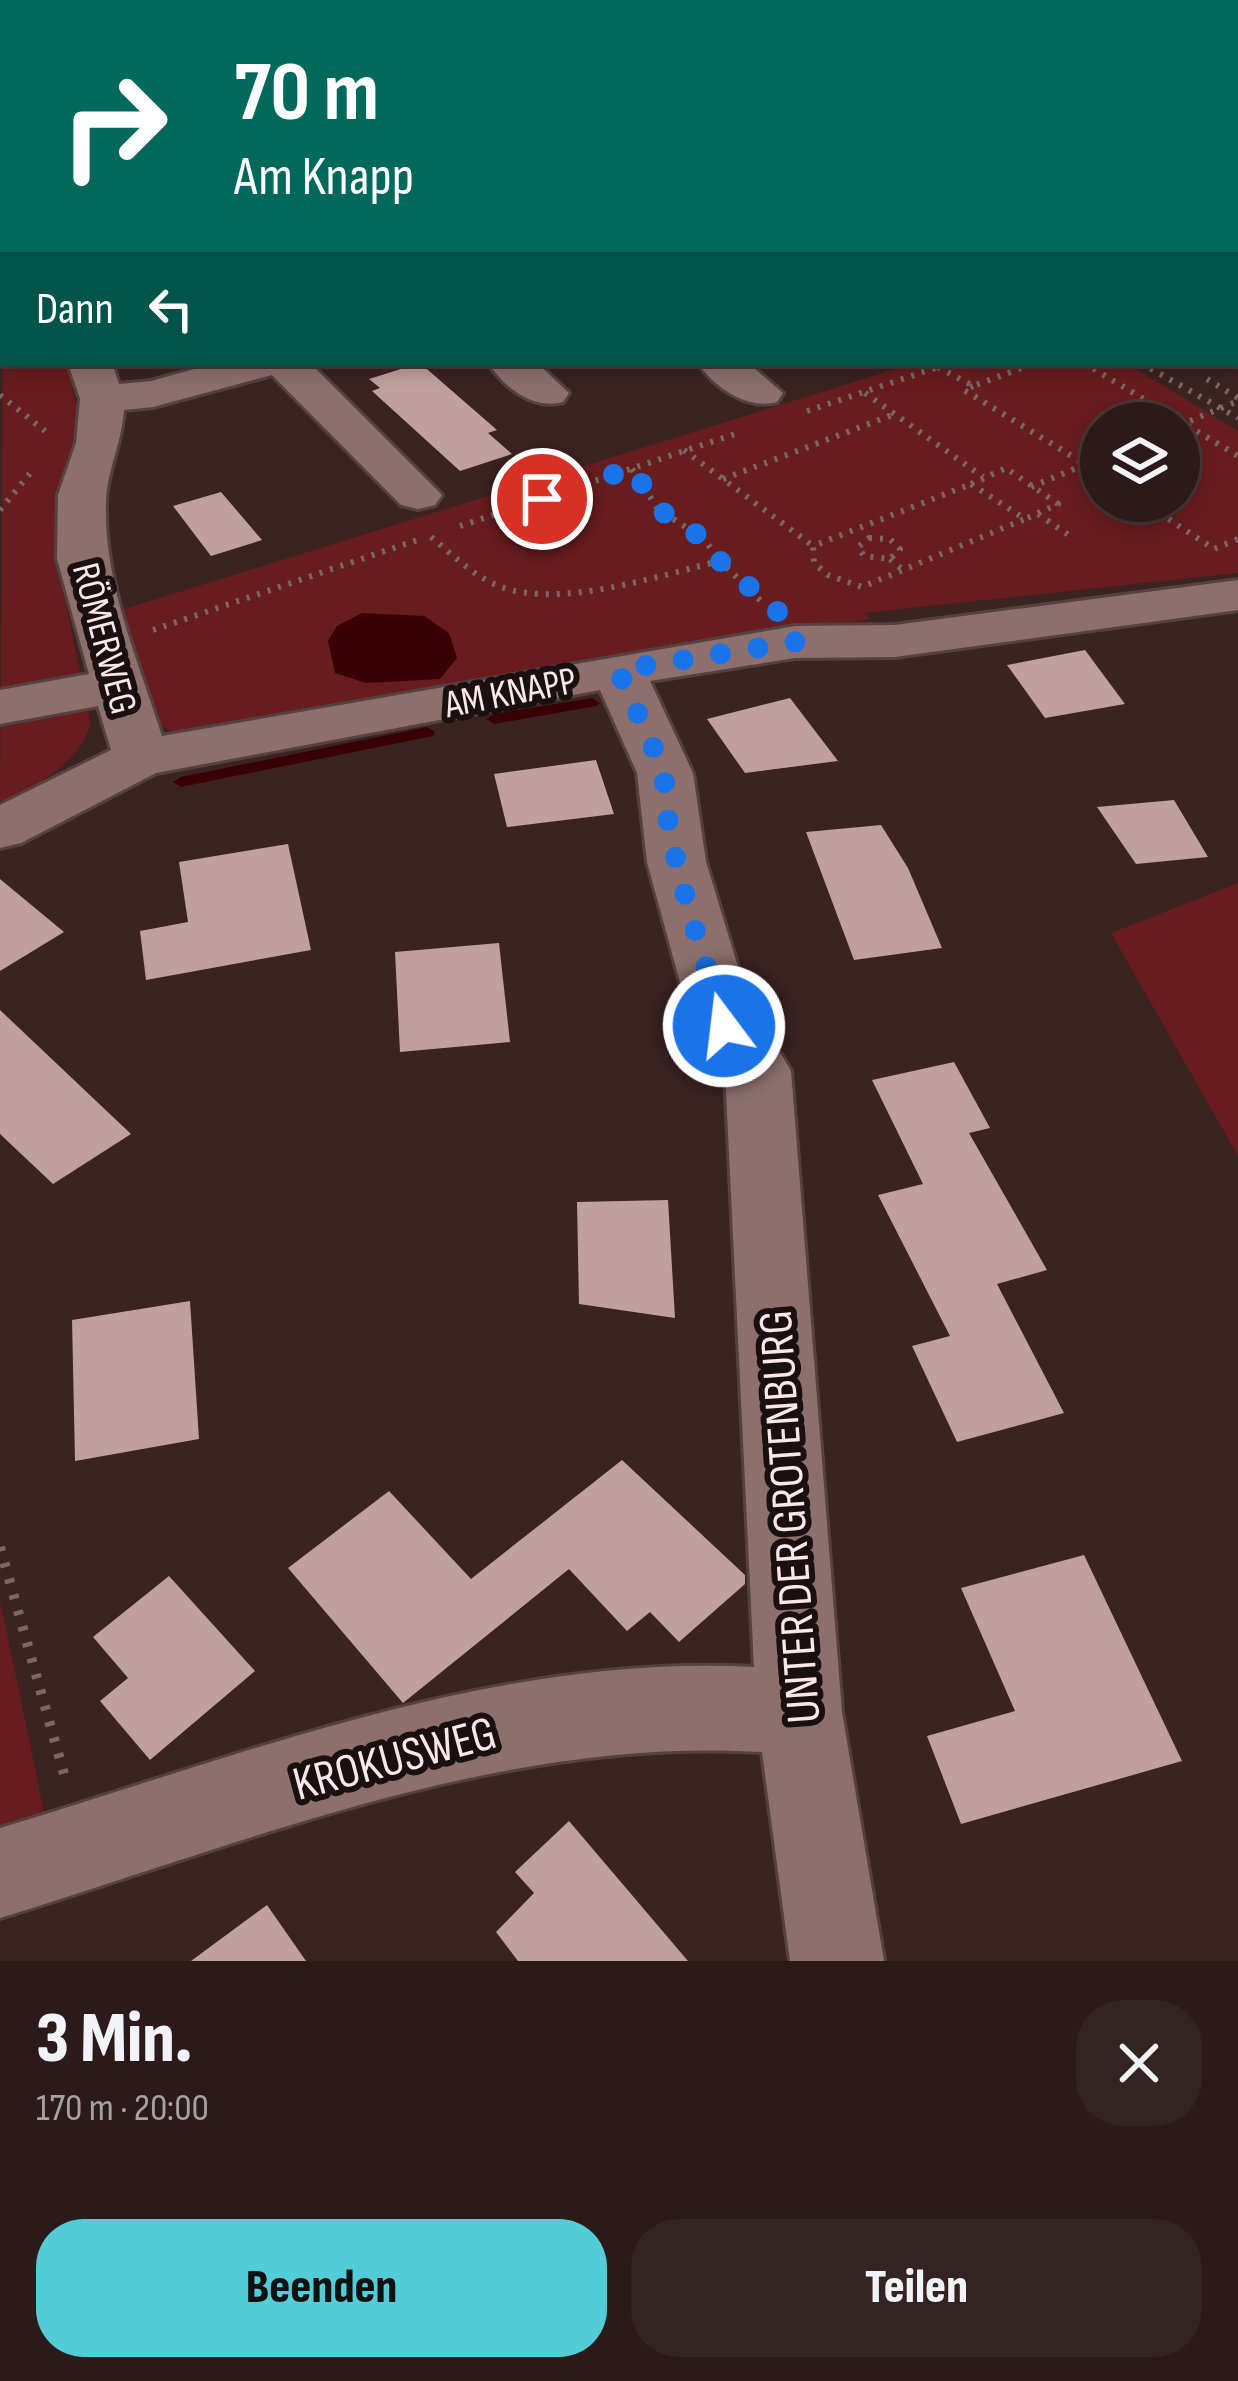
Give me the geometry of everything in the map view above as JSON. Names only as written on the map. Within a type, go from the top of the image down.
[{"type":"street","points":[[96,381],[153,394],[255,366]]},
{"type":"street","points":[[288,366],[424,515]]},
{"type":"street","points":[[514,366],[547,393]]},
{"type":"street","points":[[723,366],[770,412]]},
{"type":"street","name":"RÖMERWEG","points":[[0,829],[141,758],[82,559],[82,495],[98,443],[96,381]]},
{"type":"street","name":"AM KNAPP","points":[[141,758],[795,642],[895,641],[1238,595]]},
{"type":"street","points":[[0,707],[111,666]]},
{"type":"street","name":"UNTER DER GROTENBURG","points":[[618,670],[665,773],[663,791],[672,832],[741,1048],[799,1712],[837,1961]]},
{"type":"street","name":"KROKUSWEG","points":[[0,1873],[408,1749],[560,1716],[698,1706],[799,1712]]},
{"type":"path","points":[[111,666],[424,515],[632,468],[770,412],[865,393],[941,366]]},
{"type":"path","points":[[1027,366],[964,389],[1080,460]]},
{"type":"path","points":[[1089,366],[1145,402]]},
{"type":"path","points":[[1147,366],[1238,418]]},
{"type":"path","points":[[938,367],[973,386]]},
{"type":"path","points":[[1207,380],[1238,399]]},
{"type":"path","points":[[865,393],[983,477]]},
{"type":"path","points":[[0,394],[43,427],[49,440]]},
{"type":"path","points":[[1200,417],[1238,399]]},
{"type":"path","points":[[724,479],[892,415]]},
{"type":"path","points":[[1200,435],[1238,455]]},
{"type":"path","points":[[684,450],[813,546],[814,563],[828,575],[862,587],[1058,504],[1006,468],[813,546]]},
{"type":"path","points":[[0,510],[42,453]]},
{"type":"path","points":[[1031,487],[1080,467]]},
{"type":"path","points":[[632,468],[658,509],[704,539],[720,561],[794,626],[795,642]]},
{"type":"path","points":[[971,484],[1025,519]]},
{"type":"path","points":[[1038,514],[1073,538]]},
{"type":"path","points":[[424,515],[479,576],[509,590],[614,586],[720,561]]},
{"type":"path","points":[[1173,522],[1214,549],[1238,539]]},
{"type":"path","points":[[855,530],[863,540]]},
{"type":"path","points":[[890,560],[899,553],[895,542],[863,540],[858,547],[863,556],[890,560],[904,570]]},
{"type":"path","points":[[0,1547],[84,1846]]},
{"type":"shaded area","points":[[3,366],[68,366],[80,422],[55,529],[55,549],[91,725],[65,763],[42,781],[0,802]]},
{"type":"shaded area","points":[[905,366],[1131,366],[1190,402],[1080,402],[1080,522],[1200,522],[1200,408],[1238,431],[1238,573],[864,613],[870,619],[201,735],[172,732],[157,723],[118,611]]},
{"type":"shaded area","points":[[362,613],[424,616],[449,633],[457,658],[440,679],[366,683],[335,673],[328,641],[337,626]]},
{"type":"shaded area","points":[[1238,883],[1238,1156],[1111,933]]},
{"type":"shaded area","points":[[0,1600],[50,1840],[0,1854]]},
{"type":"building","points":[[423,366],[497,430],[488,433],[512,454],[460,471],[372,391],[380,388],[369,379]]},
{"type":"building","points":[[221,492],[262,540],[211,556],[173,506]]},
{"type":"building","points":[[1085,650],[1125,704],[1045,718],[1007,665]]},
{"type":"building","points":[[790,698],[838,761],[745,773],[707,719]]},
{"type":"building","points":[[596,760],[614,814],[507,827],[494,774]]},
{"type":"building","points":[[1174,800],[1208,857],[1136,864],[1097,807]]},
{"type":"building","points":[[881,825],[908,868],[942,948],[854,960],[806,832]]},
{"type":"building","points":[[288,844],[311,950],[146,980],[140,931],[188,922],[179,862]]},
{"type":"building","points":[[0,879],[64,932],[0,971]]},
{"type":"building","points":[[499,943],[510,1042],[400,1052],[395,952]]},
{"type":"building","points":[[0,1010],[131,1134],[53,1184],[0,1134]]},
{"type":"building","points":[[954,1062],[990,1128],[969,1133],[1047,1270],[997,1284],[1064,1413],[957,1442],[912,1346],[950,1336],[878,1195],[923,1184],[872,1080]]},
{"type":"building","points":[[668,1200],[675,1318],[579,1304],[577,1202]]},
{"type":"building","points":[[190,1301],[199,1439],[75,1461],[72,1320]]},
{"type":"building","points":[[622,1460],[745,1575],[745,1584],[679,1642],[650,1612],[627,1631],[569,1569],[403,1703],[288,1568],[389,1491],[471,1579]]},
{"type":"building","points":[[1084,1555],[1182,1761],[961,1824],[927,1736],[1015,1711],[961,1588]]},
{"type":"building","points":[[169,1576],[255,1671],[150,1760],[100,1701],[128,1678],[93,1637]]},
{"type":"building","points":[[569,1821],[688,1961],[518,1961],[496,1932],[534,1893],[515,1872]]},
{"type":"building","points":[[267,1905],[306,1961],[191,1961]]},
{"type":"waterway","points":[[494,719],[592,703]]},
{"type":"waterway","points":[[181,782],[427,732]]},
{"type":"route","points":[[542,499],[632,468],[658,509],[704,539],[769,609],[794,626],[795,642],[618,670],[665,773],[663,791],[672,832],[724,1026]]}]
